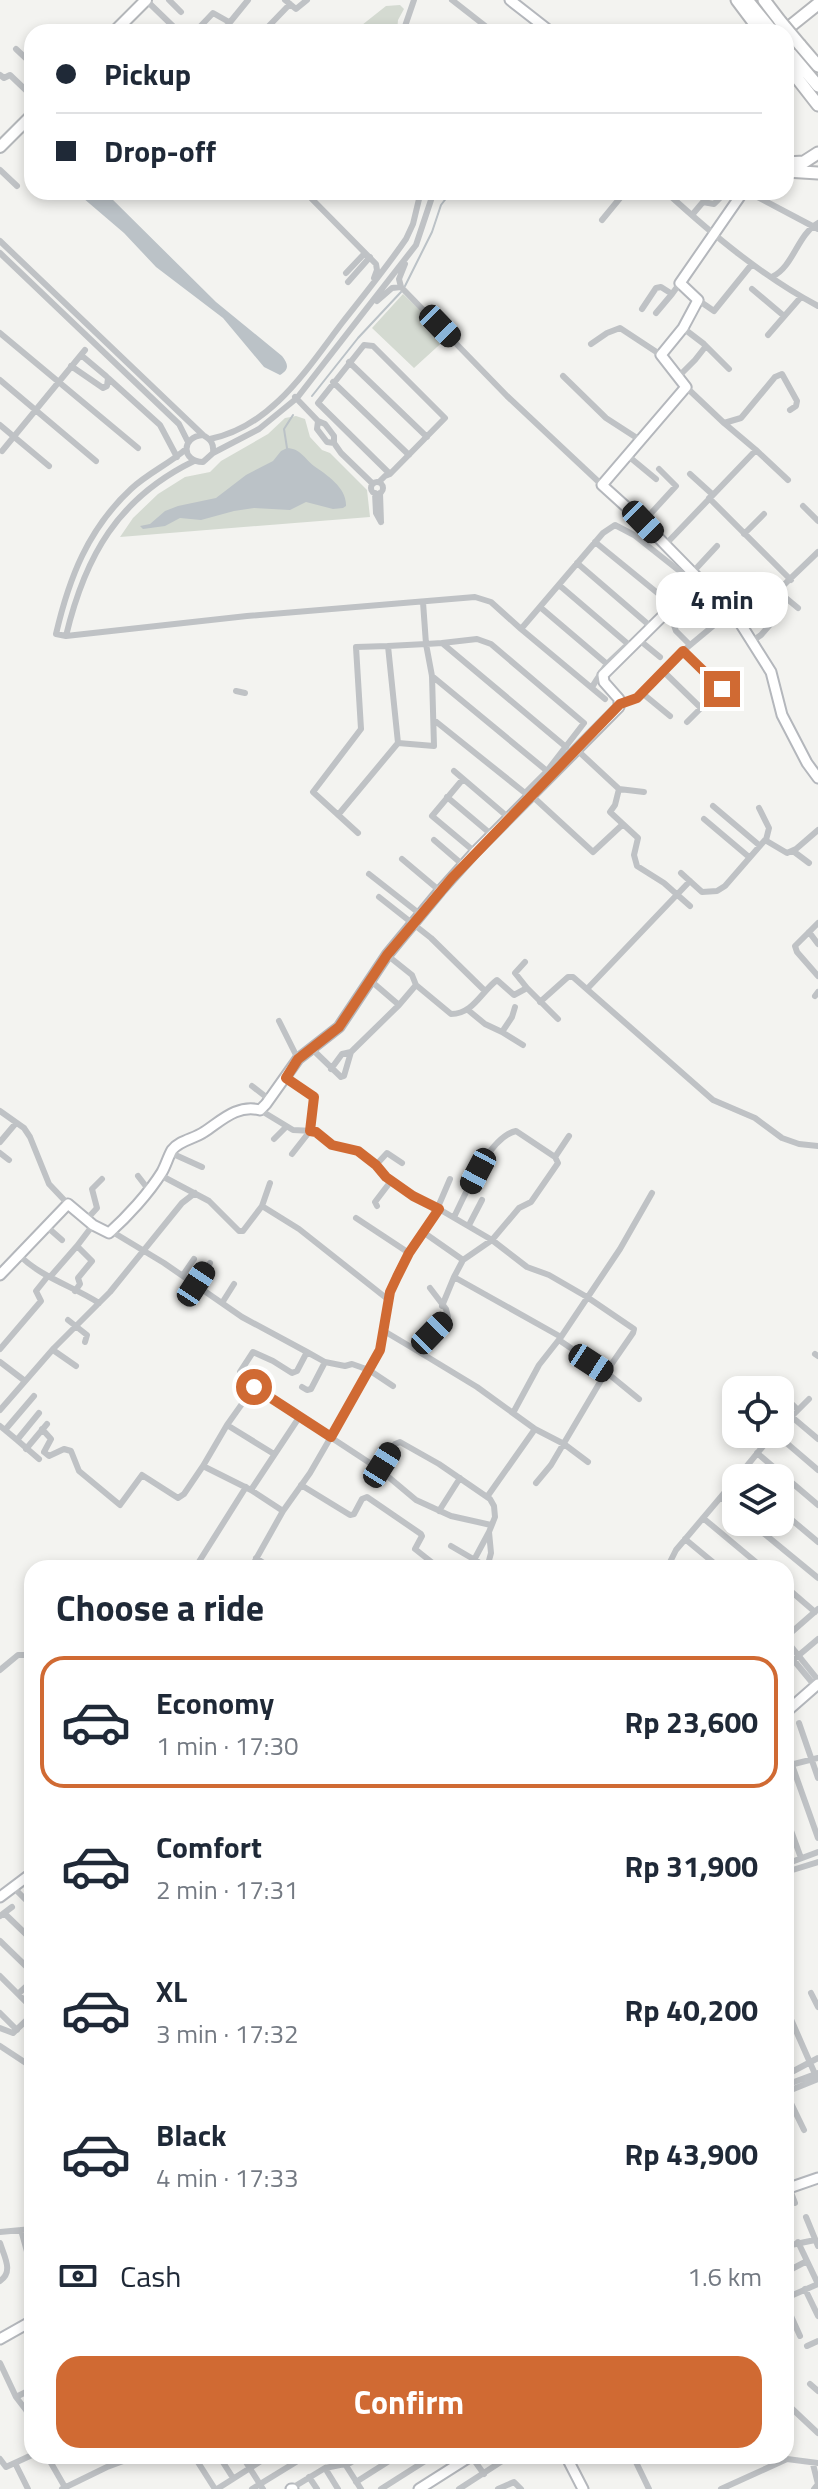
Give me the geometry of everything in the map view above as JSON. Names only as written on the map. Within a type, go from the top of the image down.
[{"type":"highway","points":[[737,0],[768,24]]},
{"type":"highway","points":[[747,0],[769,24]]},
{"type":"highway","points":[[764,0],[772,24]]},
{"type":"highway","points":[[783,24],[818,4]]},
{"type":"highway","points":[[794,32],[818,12]]},
{"type":"highway","points":[[794,41],[818,66]]},
{"type":"highway","points":[[794,57],[818,86]]},
{"type":"highway","points":[[794,74],[818,105]]},
{"type":"highway","points":[[794,163],[804,162],[818,153]]},
{"type":"highway","points":[[794,172],[818,173]]},
{"type":"main road","points":[[122,24],[146,0]]},
{"type":"main road","points":[[0,147],[22,126]]},
{"type":"street","points":[[146,0],[171,24]]},
{"type":"street","points":[[169,0],[181,12]]},
{"type":"street","points":[[203,24],[213,13],[229,22],[248,0]]},
{"type":"street","points":[[269,24],[287,2],[297,9],[307,0]]},
{"type":"street","points":[[406,24],[414,0]]},
{"type":"street","points":[[452,0],[482,24]]},
{"type":"street","points":[[510,0],[541,24]]},
{"type":"street","points":[[16,49],[24,56]]},
{"type":"street","points":[[0,75],[4,78],[10,75],[24,88]]},
{"type":"street","points":[[0,170],[17,186]]},
{"type":"street","points":[[313,200],[377,266],[371,287]]},
{"type":"street","points":[[418,200],[413,224],[399,249],[289,391],[253,420],[221,437],[194,436],[177,457],[132,488],[98,528],[73,573],[56,634],[66,636],[247,616],[482,599],[491,602],[605,699]]},
{"type":"street","points":[[213,453],[259,429],[297,398],[407,257],[423,228],[432,200]]},
{"type":"street","points":[[602,220],[618,200]]},
{"type":"street","points":[[675,200],[713,235],[752,264],[818,306]]},
{"type":"street","points":[[692,215],[703,202],[714,204],[718,200]]},
{"type":"street","points":[[656,313],[740,200]]},
{"type":"street","points":[[762,200],[816,226],[781,271],[772,277]]},
{"type":"street","points":[[0,241],[214,445],[210,458],[203,462],[194,461],[160,480],[140,496],[107,534],[83,578],[66,636]]},
{"type":"street","points":[[367,255],[382,261],[399,249]]},
{"type":"street","points":[[0,253],[179,424],[189,456],[194,461]]},
{"type":"street","points":[[346,273],[367,255]]},
{"type":"street","points":[[348,282],[367,255]]},
{"type":"street","points":[[407,257],[399,279],[401,287],[507,396],[643,522],[731,611],[773,677],[782,715],[818,778]]},
{"type":"street","points":[[680,283],[714,311],[752,264]]},
{"type":"street","points":[[368,308],[392,288],[401,287]]},
{"type":"street","points":[[642,309],[656,288],[661,287],[672,294]]},
{"type":"street","points":[[752,289],[784,316]]},
{"type":"street","points":[[50,301],[57,295]]},
{"type":"street","points":[[768,335],[801,297]]},
{"type":"street","points":[[661,355],[683,328],[698,300]]},
{"type":"street","points":[[591,344],[620,328],[661,355],[686,387],[788,480]]},
{"type":"street","points":[[683,328],[729,369]]},
{"type":"street","points":[[0,333],[138,448]]},
{"type":"street","points":[[289,391],[318,421],[325,424],[334,436],[334,443],[378,488],[385,476],[390,474],[445,418],[373,346],[364,345],[319,399],[319,406],[390,474]]},
{"type":"street","points":[[678,377],[706,346]]},
{"type":"street","points":[[2,451],[83,352],[160,425],[177,457]]},
{"type":"street","points":[[349,362],[427,437]]},
{"type":"street","points":[[71,366],[100,388],[107,386],[108,378]]},
{"type":"street","points":[[724,423],[741,418],[780,374],[797,401],[790,410]]},
{"type":"street","points":[[563,376],[606,418],[640,440]]},
{"type":"street","points":[[139,385],[145,379]]},
{"type":"street","points":[[0,380],[96,461]]},
{"type":"street","points":[[333,382],[409,455]]},
{"type":"street","points":[[602,485],[686,387]]},
{"type":"street","points":[[0,425],[49,466]]},
{"type":"street","points":[[665,545],[756,450]]},
{"type":"street","points":[[627,455],[656,479]]},
{"type":"street","points":[[643,522],[676,486],[659,469]]},
{"type":"street","points":[[690,474],[791,580]]},
{"type":"street","points":[[803,506],[818,521]]},
{"type":"street","points":[[744,534],[764,514]]},
{"type":"street","points":[[521,629],[611,526],[620,526],[676,568],[689,580],[690,585],[669,609],[607,664],[592,687]]},
{"type":"street","points":[[595,542],[669,609],[676,631],[690,645]]},
{"type":"street","points":[[620,704],[604,682],[603,675],[649,625],[669,609],[717,546]]},
{"type":"street","points":[[742,625],[818,552]]},
{"type":"street","points":[[577,563],[649,625]]},
{"type":"street","points":[[433,720],[525,793],[620,704],[642,693],[683,651],[763,579],[798,608]]},
{"type":"street","points":[[559,585],[633,641],[660,657]]},
{"type":"street","points":[[398,743],[434,746],[432,676],[423,602]]},
{"type":"street","points":[[540,607],[607,664]]},
{"type":"street","points":[[751,643],[774,620]]},
{"type":"street","points":[[260,1110],[298,1059],[339,1027],[412,922],[531,795],[571,748],[583,722],[491,644],[477,639],[356,647],[361,729],[313,792],[358,833]]},
{"type":"street","points":[[442,643],[619,789],[644,792]]},
{"type":"street","points":[[338,815],[398,743],[388,646]]},
{"type":"street","points":[[683,651],[720,687],[687,722]]},
{"type":"street","points":[[663,671],[701,708]]},
{"type":"street","points":[[432,676],[547,771]]},
{"type":"street","points":[[236,691],[245,693]]},
{"type":"street","points":[[642,693],[670,716]]},
{"type":"street","points":[[454,771],[509,818]]},
{"type":"street","points":[[463,779],[432,816],[475,852]]},
{"type":"street","points":[[619,789],[610,812],[638,838],[634,855],[637,866],[658,878],[690,906]]},
{"type":"street","points":[[531,795],[593,852],[622,825]]},
{"type":"street","points":[[447,797],[492,835]]},
{"type":"street","points":[[713,806],[759,845]]},
{"type":"street","points":[[681,873],[705,893],[723,889],[766,840],[769,828],[759,808]]},
{"type":"street","points":[[704,819],[749,857]]},
{"type":"street","points":[[766,840],[783,852],[793,851],[818,830]]},
{"type":"street","points":[[434,840],[463,865]]},
{"type":"street","points":[[793,851],[809,863]]},
{"type":"street","points":[[402,859],[440,891]]},
{"type":"street","points":[[369,874],[420,914]]},
{"type":"street","points":[[587,989],[690,881]]},
{"type":"street","points":[[379,897],[412,922],[485,991]]},
{"type":"street","points":[[818,923],[797,943],[795,949],[818,976]]},
{"type":"street","points":[[809,932],[818,944]]},
{"type":"street","points":[[387,955],[412,975],[416,985],[455,1015],[468,1010],[497,980],[514,995],[527,988]]},
{"type":"street","points":[[525,962],[515,972],[558,1019]]},
{"type":"street","points":[[540,1002],[568,977],[573,977],[713,1100],[755,1118],[782,1138],[818,1146]]},
{"type":"street","points":[[371,981],[399,1005]]},
{"type":"street","points":[[311,1048],[331,1069],[344,1076],[351,1052],[416,985]]},
{"type":"street","points":[[502,1032],[515,1007]]},
{"type":"street","points":[[468,1010],[485,1024],[523,1045]]},
{"type":"street","points":[[279,1021],[298,1059]]},
{"type":"street","points":[[331,1069],[342,1054],[351,1052]]},
{"type":"street","points":[[286,1078],[314,1097],[310,1131],[292,1154]]},
{"type":"street","points":[[252,1086],[270,1100]]},
{"type":"street","points":[[111,1231],[130,1213],[160,1175],[179,1144],[242,1110],[260,1110],[293,1130],[316,1132],[332,1145],[358,1151],[413,1196],[469,1225],[527,1267],[549,1275],[587,1297],[634,1329],[564,1444],[536,1483]]},
{"type":"street","points":[[0,1111],[30,1137],[49,1184],[90,1222],[109,1233],[111,1231],[222,1303],[325,1362],[345,1366],[352,1364],[369,1370],[393,1386]]},
{"type":"street","points":[[0,1142],[16,1123]]},
{"type":"street","points":[[274,1139],[286,1127]]},
{"type":"street","points":[[442,1306],[463,1260],[492,1240],[519,1208],[531,1202],[558,1163],[555,1157],[516,1131],[509,1133],[492,1150],[454,1217]]},
{"type":"street","points":[[555,1157],[569,1136]]},
{"type":"street","points":[[0,1153],[9,1160]]},
{"type":"street","points":[[171,1153],[202,1167]]},
{"type":"street","points":[[376,1165],[387,1153],[402,1163]]},
{"type":"street","points":[[160,1175],[209,1201],[239,1231],[243,1231],[262,1206],[270,1183]]},
{"type":"street","points":[[138,1176],[148,1189]]},
{"type":"street","points":[[0,1349],[41,1301],[36,1291],[77,1246],[97,1208],[92,1189],[102,1179]]},
{"type":"street","points":[[259,1560],[256,1558],[283,1511],[331,1437],[380,1350],[390,1292],[409,1253],[438,1208],[450,1179]]},
{"type":"street","points":[[377,1206],[375,1202],[391,1181]]},
{"type":"street","points":[[0,1410],[99,1303],[182,1203],[195,1193]]},
{"type":"street","points":[[513,1413],[539,1365],[576,1317],[652,1193]]},
{"type":"street","points":[[469,1225],[482,1200]]},
{"type":"street","points":[[0,1275],[68,1204]]},
{"type":"street","points":[[262,1206],[299,1229],[390,1301]]},
{"type":"street","points":[[356,1218],[409,1253]]},
{"type":"street","points":[[46,1226],[62,1240]]},
{"type":"street","points":[[423,1232],[463,1260]]},
{"type":"street","points":[[75,1291],[80,1284],[78,1278],[92,1261],[77,1246]]},
{"type":"street","points":[[19,1255],[37,1272],[99,1303]]},
{"type":"street","points":[[183,1275],[194,1259]]},
{"type":"street","points":[[196,1284],[210,1263]]},
{"type":"street","points":[[454,1277],[560,1339],[639,1399]]},
{"type":"street","points":[[222,1303],[234,1284]]},
{"type":"street","points":[[416,1350],[448,1317],[446,1309],[430,1288]]},
{"type":"street","points":[[68,1320],[88,1336],[85,1342]]},
{"type":"street","points":[[384,1331],[477,1387],[588,1462]]},
{"type":"street","points":[[53,1350],[76,1366]]},
{"type":"street","points":[[252,1389],[240,1372],[252,1353],[257,1352],[292,1373],[297,1371],[307,1352]]},
{"type":"street","points":[[0,1362],[25,1381]]},
{"type":"street","points":[[302,1387],[311,1389],[325,1362]]},
{"type":"street","points":[[26,1449],[44,1426],[51,1439],[44,1449],[48,1455],[64,1449],[71,1451],[79,1471],[120,1505],[142,1475],[178,1498],[184,1494],[255,1387],[379,1469],[416,1500],[451,1516],[490,1528]]},
{"type":"street","points":[[34,1396],[3,1428],[39,1459]]},
{"type":"street","points":[[794,1415],[809,1399]]},
{"type":"street","points":[[794,1406],[798,1410]]},
{"type":"street","points":[[17,1440],[39,1413]]},
{"type":"street","points":[[200,1560],[300,1416]]},
{"type":"street","points":[[794,1419],[817,1436]]},
{"type":"street","points":[[227,1425],[274,1454]]},
{"type":"street","points":[[487,1497],[535,1429]]},
{"type":"street","points":[[379,1469],[397,1442],[487,1497],[494,1506],[495,1517],[474,1560],[451,1546]]},
{"type":"street","points":[[749,1464],[762,1448]]},
{"type":"street","points":[[792,1448],[818,1470]]},
{"type":"street","points":[[757,1453],[818,1505]]},
{"type":"street","points":[[203,1466],[249,1488],[283,1511]]},
{"type":"street","points":[[439,1511],[460,1478]]},
{"type":"street","points":[[301,1485],[350,1515],[367,1497],[421,1534],[415,1549],[429,1560]]},
{"type":"street","points":[[673,1560],[676,1550],[721,1497]]},
{"type":"street","points":[[703,1518],[753,1560]]},
{"type":"street","points":[[794,1522],[818,1542]]},
{"type":"street","points":[[489,1560],[490,1528]]},
{"type":"street","points":[[767,1536],[818,1578]]},
{"type":"street","points":[[685,1539],[710,1560]]},
{"type":"street","points":[[794,1593],[816,1610],[794,1630]]},
{"type":"street","points":[[796,1657],[818,1639]]},
{"type":"street","points":[[794,1653],[817,1683],[794,1705]]},
{"type":"street","points":[[0,1670],[18,1655],[24,1655]]},
{"type":"street","points":[[799,1723],[815,1759],[818,1778]]},
{"type":"street","points":[[794,1764],[815,1759]]},
{"type":"street","points":[[794,1778],[818,1838]]},
{"type":"street","points":[[794,1839],[801,1858]]},
{"type":"street","points":[[794,1861],[818,1852]]},
{"type":"street","points":[[794,1870],[818,1862]]},
{"type":"street","points":[[0,1897],[24,1879]]},
{"type":"street","points":[[18,1892],[24,1898]]},
{"type":"street","points":[[12,1907],[2,1914],[24,1933]]},
{"type":"street","points":[[0,1941],[24,1964]]},
{"type":"street","points":[[0,1976],[24,2000]]},
{"type":"street","points":[[18,1994],[24,1988]]},
{"type":"street","points":[[811,1993],[818,2007]]},
{"type":"street","points":[[0,2013],[17,2030]]},
{"type":"street","points":[[794,2022],[815,2060],[818,2089]]},
{"type":"street","points":[[0,2028],[13,2033],[24,2023]]},
{"type":"street","points":[[0,2046],[24,2062]]},
{"type":"street","points":[[794,2071],[815,2060]]},
{"type":"street","points":[[794,2083],[816,2077]]},
{"type":"street","points":[[794,2088],[816,2077]]},
{"type":"street","points":[[794,2109],[804,2130]]},
{"type":"street","points":[[794,2186],[816,2182]]},
{"type":"street","points":[[794,2243],[817,2243],[806,2217]]},
{"type":"street","points":[[21,2230],[24,2241]]},
{"type":"street","points":[[0,2232],[24,2230]]},
{"type":"street","points":[[794,2294],[818,2284],[798,2242]]},
{"type":"street","points":[[0,2243],[8,2270],[6,2277],[0,2281]]},
{"type":"street","points":[[794,2268],[807,2261]]},
{"type":"street","points":[[805,2289],[818,2316]]},
{"type":"street","points":[[794,2323],[800,2336]]},
{"type":"street","points":[[0,2339],[24,2326]]},
{"type":"street","points":[[807,2346],[818,2341]]},
{"type":"street","points":[[0,2363],[24,2407]]},
{"type":"street","points":[[16,2397],[24,2393]]},
{"type":"street","points":[[794,2410],[818,2433]]},
{"type":"street","points":[[0,2459],[5,2467],[24,2459]]},
{"type":"street","points":[[794,2460],[816,2464],[818,2484],[814,2489]]},
{"type":"street","points":[[15,2463],[28,2489]]},
{"type":"street","points":[[51,2464],[64,2489],[115,2464]]},
{"type":"street","points":[[199,2464],[216,2489],[254,2464]]},
{"type":"street","points":[[224,2464],[233,2478]]},
{"type":"street","points":[[247,2464],[261,2486]]},
{"type":"street","points":[[252,2489],[293,2464]]},
{"type":"street","points":[[292,2489],[325,2468],[345,2464],[361,2489]]},
{"type":"street","points":[[356,2482],[384,2464]]},
{"type":"street","points":[[381,2489],[421,2464]]},
{"type":"street","points":[[419,2489],[458,2464]]},
{"type":"street","points":[[477,2464],[484,2474]]},
{"type":"street","points":[[459,2489],[498,2464]]},
{"type":"street","points":[[570,2464],[583,2489]]},
{"type":"street","points":[[637,2464],[649,2489]]},
{"type":"street","points":[[721,2489],[776,2464]]},
{"type":"street","points":[[325,2468],[338,2489]]},
{"type":"street","points":[[309,2477],[317,2489]]},
{"type":"street","points":[[393,2482],[399,2489]]},
{"type":"street","points":[[498,2489],[514,2482],[521,2489]]},
{"type":"shaded area","points":[[400,5],[404,9],[398,24],[363,24],[386,6]]},
{"type":"shaded area","points":[[85,200],[113,200],[216,302],[282,356],[287,364],[285,371],[280,375],[264,367],[223,318],[156,267],[124,233]]},
{"type":"shaded area","points":[[403,294],[448,337],[414,368],[372,328]]},
{"type":"shaded area","points":[[296,416],[305,419],[310,437],[322,450],[330,453],[367,490],[370,517],[120,537],[133,518],[158,494],[185,477],[210,472],[221,461],[268,434],[285,418]]},
{"type":"shaded area","points":[[287,448],[299,452],[335,483],[343,493],[346,506],[333,509],[306,502],[290,510],[254,508],[201,520],[180,518],[165,526],[143,529],[140,526],[150,524],[165,511],[178,506],[216,498],[246,475],[273,461]]},
{"type":"waterway","points":[[405,286],[445,200]]},
{"type":"waterway","points":[[312,396],[358,338],[401,292]]},
{"type":"waterway","points":[[287,448],[284,429],[293,415]]},
{"type":"route","points":[[254,1387],[331,1437],[380,1350],[390,1292],[397,1277],[409,1253],[439,1209],[386,1177],[358,1151],[332,1145],[310,1131],[315,1099],[286,1078],[298,1059],[339,1027],[412,922],[471,856],[620,704],[637,698],[683,651],[722,689]]}]
